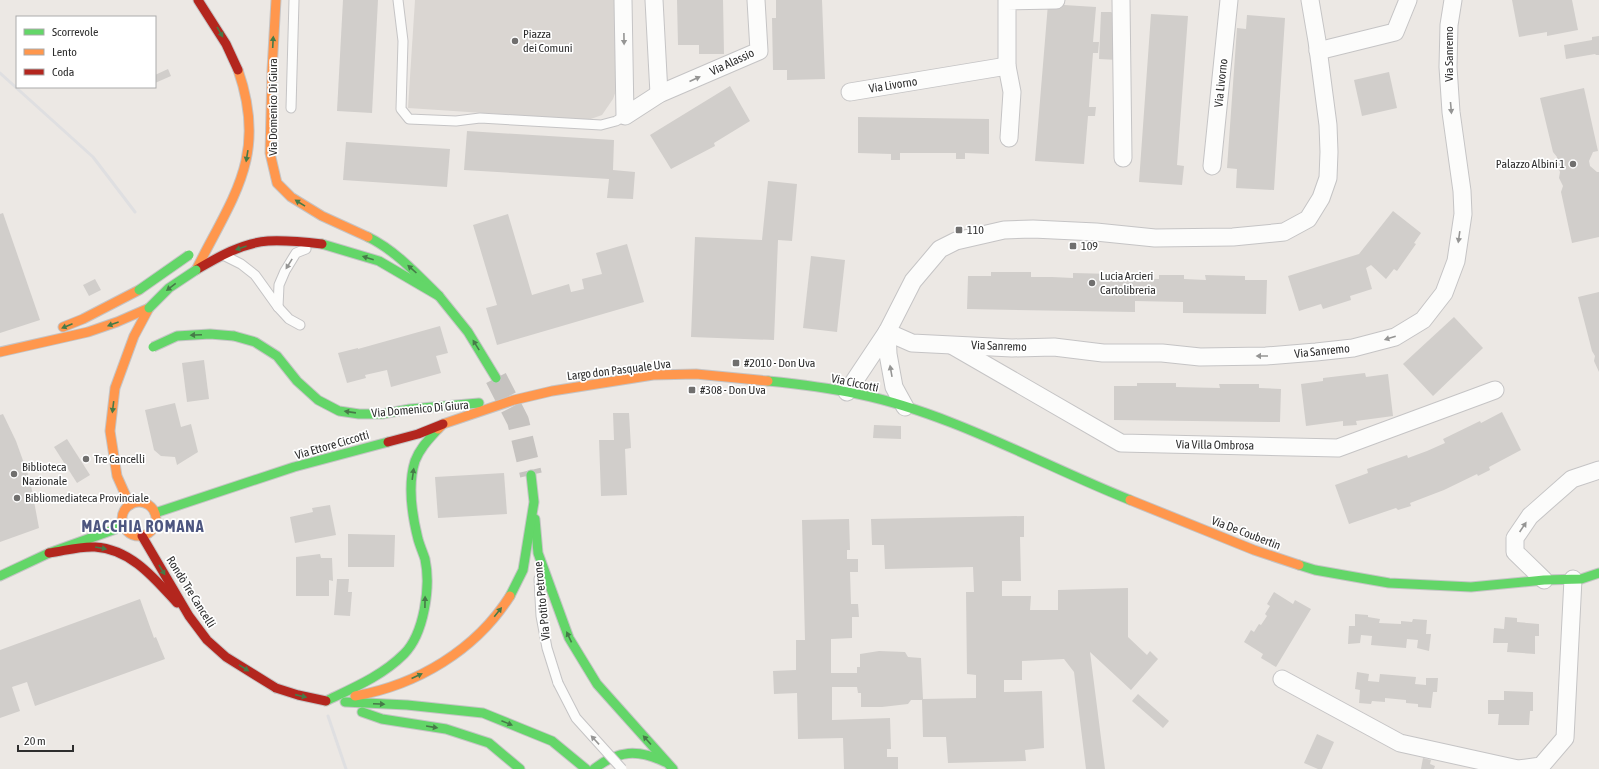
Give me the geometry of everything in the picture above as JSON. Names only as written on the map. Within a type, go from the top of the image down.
[{"type":"main road","points":[[196,270],[229,209],[239,186],[247,161],[250,135],[249,110],[241,76],[220,32],[198,0]]},
{"type":"main road","name":"Via Domenico Di Giura","points":[[276,0],[272,70],[270,153],[277,182],[291,197],[322,216],[376,241],[411,268],[439,296]]},
{"type":"main road","points":[[4,351],[82,319],[139,290],[189,255],[217,229]]},
{"type":"main road","points":[[130,505],[117,476],[110,431],[115,388],[134,336],[149,308],[169,288],[222,255],[245,246],[268,241],[321,244],[380,261],[439,296],[468,332],[496,378]]},
{"type":"main road","points":[[4,351],[88,332],[117,322],[149,308]]},
{"type":"main road","name":"Via Domenico Di Giura","points":[[150,349],[177,336],[210,334],[234,336],[255,342],[277,356],[297,381],[318,400],[339,411],[359,414],[382,414],[410,409],[514,400]]},
{"type":"main road","points":[[121,369],[134,360]]},
{"type":"main road","name":"Largo don Pasquale Uva","points":[[514,400],[552,391],[653,375],[696,374],[800,384]]},
{"type":"main road","name":"Via Ciccotti","points":[[800,384],[859,394],[905,407]]},
{"type":"main road","name":"Via Ettore Ciccotti","points":[[155,512],[294,467],[418,434],[514,400]]},
{"type":"main road","name":"Via De Coubertin","points":[[905,407],[1012,448],[1082,481],[1254,550],[1315,570],[1396,584],[1472,587],[1544,580],[1581,579],[1599,573]]},
{"type":"main road","points":[[326,701],[373,678],[404,654],[415,639],[425,610],[426,579],[425,560],[418,538],[413,513],[411,496],[412,480],[415,462],[421,448],[443,424]]},
{"type":"main road","name":"Rondò Tre Cancelli","points":[[142,536],[189,616],[207,640],[226,657],[276,688],[298,695],[326,701],[378,692],[416,677],[444,662],[472,641],[509,598],[523,570],[534,502],[531,475]]},
{"type":"main road","points":[[534,502],[538,553],[569,638],[597,684],[673,769]]},
{"type":"main road","points":[[134,503],[144,503],[153,508],[155,512],[156,523],[147,534],[142,536],[131,534],[124,526],[123,514],[130,505],[134,503]]},
{"type":"main road","points":[[0,576],[49,553],[124,526]]},
{"type":"main road","points":[[49,553],[96,547],[115,551],[138,563],[189,616]]},
{"type":"main road","points":[[326,701],[382,718],[446,729],[489,743],[520,769]]},
{"type":"main road","points":[[326,701],[407,705],[483,713],[552,741],[586,769]]},
{"type":"main road","points":[[594,769],[602,762],[613,756],[625,752],[642,752],[655,756],[673,769]]},
{"type":"street","points":[[623,0],[625,116]]},
{"type":"street","points":[[625,116],[659,94],[654,0]]},
{"type":"street","name":"Via Alassio","points":[[659,94],[758,51],[756,0]]},
{"type":"street","points":[[1009,138],[1012,92],[1007,66],[1007,1],[1056,0]]},
{"type":"street","points":[[1121,0],[1123,158]]},
{"type":"street","name":"Via Livorno","points":[[1212,166],[1229,0]]},
{"type":"street","points":[[847,392],[887,332],[913,281],[940,249],[956,242],[1004,230],[1033,229],[1096,232],[1155,238],[1233,237],[1284,232],[1308,220],[1321,198],[1328,178],[1329,152],[1328,125],[1310,0]]},
{"type":"street","points":[[1318,51],[1395,32],[1408,0]]},
{"type":"street","name":"Via Sanremo","points":[[887,332],[912,343],[1012,348],[1054,347],[1103,353],[1162,353],[1200,356],[1266,356],[1353,348],[1395,337],[1423,320],[1444,292],[1456,260],[1463,214],[1462,191],[1451,112],[1448,67],[1449,25],[1454,0]]},
{"type":"street","name":"Via Livorno","points":[[850,92],[1007,66]]},
{"type":"street","points":[[887,332],[888,354],[894,387],[905,407]]},
{"type":"street","name":"Via Villa Ombrosa","points":[[951,345],[1121,443],[1338,448],[1495,390]]},
{"type":"street","points":[[1544,580],[1515,552],[1515,538],[1530,516],[1572,480],[1599,470]]},
{"type":"street","points":[[1282,679],[1400,743],[1518,769],[1541,766],[1565,738],[1572,579]]},
{"type":"lane","points":[[291,108],[294,0]]},
{"type":"lane","points":[[398,0],[403,41],[401,109],[409,119],[456,121],[480,118],[601,125],[616,121],[625,116]]},
{"type":"lane","points":[[278,307],[278,285],[296,253],[321,244]]},
{"type":"lane","points":[[222,255],[241,264],[255,275],[278,307],[289,319],[300,325]]},
{"type":"lane","name":"Via Potito Petrone","points":[[538,553],[541,616],[547,648],[558,683],[576,718],[622,769]]},
{"type":"shaded area","name":"Piazza dei Comuni","points":[[415,0],[617,0],[617,88],[613,99],[602,115],[588,120],[408,108]]},
{"type":"building","points":[[343,0],[378,0],[372,113],[337,111]]},
{"type":"building","points":[[677,0],[723,0],[724,54],[699,54],[699,45],[678,45]]},
{"type":"building","points":[[776,0],[822,0],[825,79],[787,80],[787,70],[773,70],[772,18],[776,18]]},
{"type":"building","points":[[1512,0],[1572,0],[1578,30],[1547,36],[1547,32],[1519,37]]},
{"type":"building","points":[[1048,4],[1096,7],[1093,42],[1099,42],[1098,53],[1093,53],[1089,107],[1096,107],[1095,116],[1088,116],[1084,164],[1035,161]]},
{"type":"building","points":[[1101,12],[1111,12],[1119,17],[1118,60],[1099,59]]},
{"type":"building","points":[[1151,14],[1188,16],[1177,165],[1184,166],[1182,185],[1139,182]]},
{"type":"building","points":[[1247,15],[1285,18],[1274,190],[1236,188],[1237,169],[1227,168],[1237,28],[1246,29]]},
{"type":"building","points":[[1599,36],[1599,55],[1595,54],[1566,59],[1564,45],[1592,40],[1592,37]]},
{"type":"building","points":[[168,69],[171,76],[156,83],[156,75]]},
{"type":"building","points":[[1389,72],[1397,108],[1362,116],[1354,80]]},
{"type":"building","points":[[730,86],[750,121],[714,143],[715,146],[671,169],[650,135]]},
{"type":"building","name":"Palazzo Albini 1","points":[[1584,88],[1598,151],[1593,152],[1589,161],[1590,166],[1599,172],[1599,237],[1572,243],[1561,192],[1563,186],[1559,178],[1560,172],[1556,163],[1557,157],[1553,152],[1540,98]]},
{"type":"building","points":[[858,117],[989,119],[989,154],[965,153],[965,159],[956,159],[956,153],[900,153],[900,160],[891,160],[891,154],[858,153]]},
{"type":"building","points":[[467,131],[614,140],[613,170],[635,172],[633,199],[607,198],[609,179],[464,170]]},
{"type":"building","points":[[346,142],[450,149],[447,187],[343,180]]},
{"type":"building","points":[[768,181],[797,184],[792,241],[778,240],[774,340],[691,337],[695,237],[762,240]]},
{"type":"building","points":[[1393,211],[1421,233],[1414,243],[1416,244],[1397,271],[1394,269],[1386,279],[1371,265],[1366,268],[1372,289],[1350,296],[1351,300],[1323,309],[1321,304],[1299,311],[1288,276],[1359,254]]},
{"type":"building","points":[[3,213],[40,320],[0,333],[0,214]]},
{"type":"building","points":[[508,214],[532,295],[569,284],[571,292],[584,289],[582,279],[602,274],[596,253],[627,244],[644,302],[497,345],[486,308],[497,305],[473,225]]},
{"type":"building","points":[[811,256],[845,260],[837,332],[803,328]]},
{"type":"building","points":[[991,272],[1031,272],[1031,277],[1073,278],[1073,273],[1113,274],[1113,278],[1159,279],[1159,275],[1184,275],[1184,279],[1206,280],[1205,275],[1245,276],[1245,280],[1267,280],[1266,314],[1183,313],[1183,302],[1135,301],[1135,312],[967,309],[968,276],[991,276]]},
{"type":"building","points":[[95,279],[101,290],[89,296],[83,285]]},
{"type":"building","points":[[1599,292],[1599,372],[1594,361],[1595,356],[1592,351],[1578,297]]},
{"type":"building","points":[[1454,317],[1483,348],[1433,396],[1403,364]]},
{"type":"building","points":[[440,326],[448,353],[436,356],[441,373],[391,387],[387,370],[365,375],[366,378],[347,383],[338,353],[358,349]]},
{"type":"building","points":[[204,360],[209,399],[187,402],[182,363]]},
{"type":"building","points":[[1365,373],[1366,377],[1388,374],[1393,416],[1356,421],[1357,425],[1343,426],[1343,421],[1306,426],[1301,384],[1323,381],[1323,378]]},
{"type":"building","points":[[1137,383],[1176,383],[1176,387],[1220,388],[1219,384],[1259,384],[1259,388],[1281,389],[1280,422],[1114,420],[1114,386],[1137,386]]},
{"type":"building","points":[[175,403],[181,427],[191,424],[198,452],[177,465],[175,457],[161,456],[154,450],[145,410]]},
{"type":"building","points":[[1502,412],[1521,450],[1489,467],[1490,470],[1478,476],[1477,474],[1444,490],[1410,503],[1411,506],[1398,510],[1396,508],[1349,524],[1335,485],[1368,473],[1367,469],[1407,455],[1408,458],[1427,451],[1445,443],[1443,439],[1480,421],[1481,423]]},
{"type":"building","points":[[613,413],[629,413],[631,448],[625,449],[627,495],[601,496],[599,440],[614,440]]},
{"type":"building","points":[[3,414],[16,441],[30,480],[39,528],[0,542],[0,415]]},
{"type":"building","points":[[874,425],[901,426],[901,439],[873,438]]},
{"type":"building","points":[[67,439],[90,475],[77,483],[54,447]]},
{"type":"building","points":[[504,473],[507,514],[438,518],[435,477]]},
{"type":"building","points":[[330,505],[336,535],[295,543],[290,517],[313,512],[312,508]]},
{"type":"building","points":[[1024,516],[1024,537],[1020,537],[1021,581],[1002,581],[1002,596],[1031,596],[1030,610],[1058,610],[1058,590],[1128,588],[1128,637],[1147,655],[1150,651],[1158,659],[1131,690],[1090,652],[1105,769],[1086,769],[1074,672],[1064,659],[1022,661],[1022,680],[1004,680],[1004,692],[1042,691],[1044,748],[1025,750],[1026,761],[948,763],[946,737],[923,737],[922,700],[911,700],[908,704],[882,707],[861,707],[861,693],[858,693],[857,687],[832,687],[832,720],[890,718],[891,749],[887,749],[887,757],[898,757],[898,769],[844,769],[843,738],[798,739],[797,693],[774,694],[773,671],[796,670],[796,640],[805,640],[802,520],[849,519],[850,550],[847,550],[847,559],[858,559],[858,572],[850,572],[851,604],[858,604],[859,617],[852,617],[852,638],[831,639],[831,673],[857,673],[857,667],[860,667],[860,654],[879,651],[905,652],[908,657],[921,658],[923,699],[976,698],[976,675],[967,674],[966,592],[974,592],[973,567],[885,569],[884,545],[872,545],[871,519]]},
{"type":"building","points":[[348,534],[395,535],[394,567],[348,567]]},
{"type":"building","points":[[320,554],[321,558],[332,558],[333,581],[329,580],[329,596],[296,596],[296,557]]},
{"type":"building","points":[[337,579],[349,579],[348,592],[352,592],[350,616],[334,615]]},
{"type":"building","points":[[1274,592],[1293,604],[1295,600],[1311,609],[1276,667],[1261,658],[1263,654],[1244,642],[1251,630],[1254,632],[1267,616],[1265,614],[1270,606],[1267,604]]},
{"type":"building","points":[[140,599],[154,638],[156,637],[165,659],[35,706],[27,682],[12,687],[20,711],[0,718],[0,650]]},
{"type":"building","points":[[1355,614],[1368,615],[1368,617],[1380,619],[1379,623],[1401,624],[1401,621],[1412,622],[1413,619],[1427,620],[1426,634],[1431,634],[1429,651],[1417,648],[1418,640],[1407,639],[1406,648],[1371,645],[1372,636],[1361,635],[1360,643],[1348,644],[1349,626],[1355,626]]},
{"type":"building","points":[[1505,617],[1517,618],[1517,622],[1539,624],[1539,636],[1535,636],[1535,654],[1507,652],[1508,643],[1493,643],[1494,628],[1504,629]]},
{"type":"building","points":[[1357,672],[1369,674],[1368,681],[1379,682],[1380,674],[1416,677],[1415,684],[1426,685],[1426,678],[1438,678],[1437,692],[1433,692],[1431,708],[1418,707],[1418,704],[1406,703],[1406,700],[1385,698],[1385,702],[1372,701],[1371,704],[1359,703],[1360,690],[1355,689]]},
{"type":"building","points":[[1504,691],[1533,692],[1533,711],[1530,711],[1529,725],[1498,725],[1499,714],[1488,714],[1488,700],[1504,700]]},
{"type":"building","points":[[1138,694],[1169,721],[1163,728],[1132,701]]},
{"type":"building","points":[[1317,734],[1334,742],[1322,769],[1318,769],[1304,763]]},
{"type":"building","points":[[1423,758],[1431,760],[1430,764],[1435,766],[1434,769],[1421,769]]},
{"type":"tunnel","points":[[496,378],[518,421],[531,475]]},
{"type":"railway","points":[[0,73],[16,87]]},
{"type":"railway","points":[[17,88],[93,157],[135,212]]},
{"type":"railway","points":[[328,716],[346,769]]},
{"type":"traffic: fast","points":[[368,237],[378,242],[397,256],[439,296]]},
{"type":"traffic: fast","points":[[322,244],[379,261],[439,296],[468,332],[496,378]]},
{"type":"traffic: fast","points":[[139,290],[189,255]]},
{"type":"traffic: fast","points":[[149,308],[169,288],[196,270]]},
{"type":"traffic: fast","points":[[153,347],[177,336],[210,334],[234,336]]},
{"type":"traffic: fast","points":[[234,336],[255,342],[277,356],[297,381],[318,400],[339,411],[359,414],[382,414],[410,409],[479,403]]},
{"type":"traffic: fast","points":[[768,381],[813,386],[858,394],[927,414],[996,441],[1130,500]]},
{"type":"traffic: fast","points":[[326,701],[367,681],[386,669],[404,654],[417,635],[424,610],[427,570],[414,520],[411,500],[411,480],[415,461],[419,452],[438,429]]},
{"type":"traffic: fast","points":[[155,513],[294,467],[388,442]]},
{"type":"traffic: fast","points":[[510,596],[523,570],[534,502],[531,475]]},
{"type":"traffic: fast","points":[[535,519],[538,553],[569,638],[597,684],[673,769]]},
{"type":"traffic: fast","points":[[0,576],[49,553],[124,526]]},
{"type":"traffic: fast","points":[[1299,565],[1315,570],[1389,583],[1471,587],[1544,580],[1581,579],[1599,573]]},
{"type":"traffic: fast","points":[[345,702],[407,705],[483,713],[552,741],[586,769]]},
{"type":"traffic: fast","points":[[362,712],[382,719],[446,729],[489,743],[520,769]]},
{"type":"traffic: fast","points":[[594,769],[611,758],[620,755],[637,753],[665,762]]},
{"type":"traffic: slow","points":[[276,0],[272,70],[270,153],[277,183],[291,197],[322,216],[368,237]]},
{"type":"traffic: slow","points":[[196,270],[233,197],[242,174],[248,152],[249,127],[246,100],[238,70]]},
{"type":"traffic: slow","points":[[63,327],[83,319],[139,290]]},
{"type":"traffic: slow","points":[[0,352],[88,332],[117,322],[149,308]]},
{"type":"traffic: slow","points":[[130,505],[117,476],[110,431],[115,388],[134,336],[149,308]]},
{"type":"traffic: slow","points":[[438,429],[443,424],[514,400],[552,391],[653,375],[696,374],[768,381]]},
{"type":"traffic: slow","points":[[1130,500],[1254,550],[1299,565]]},
{"type":"traffic: slow","points":[[142,502],[151,507],[155,512],[156,519],[155,526],[151,531],[146,535],[136,536],[132,535],[123,526],[122,516],[123,512],[132,503],[142,502]]},
{"type":"traffic: slow","points":[[355,696],[378,691],[401,683],[422,674],[443,662],[480,633],[510,596]]},
{"type":"traffic: jam","points":[[198,0],[226,44],[238,70]]},
{"type":"traffic: jam","points":[[196,270],[230,251],[258,242],[281,241],[322,244]]},
{"type":"traffic: jam","points":[[388,442],[418,434],[443,424]]},
{"type":"traffic: jam","points":[[142,536],[189,616],[207,640],[226,657],[276,688]]},
{"type":"traffic: jam","points":[[49,553],[89,547],[108,549],[120,553],[131,559],[151,575],[177,603]]},
{"type":"traffic: jam","points":[[276,688],[298,695],[326,701]]},
{"type":"place","name":"Piazza dei Comuni","points":[[515,41]]},
{"type":"place","name":"Palazzo Albini 1","points":[[1573,164]]},
{"type":"place","name":"110","points":[[959,230]]},
{"type":"place","name":"109","points":[[1073,246]]},
{"type":"place","name":"Lucia Arcieri Cartolibreria","points":[[1092,283]]},
{"type":"place","name":"#2010 - Don Uva","points":[[736,363]]},
{"type":"place","name":"#308 - Don Uva","points":[[692,390]]},
{"type":"place","name":"Tre Cancelli","points":[[86,459]]},
{"type":"place","name":"Biblioteca Nazionale","points":[[14,474]]},
{"type":"place","name":"Bibliomediateca Provinciale","points":[[17,498]]},
{"type":"district","name":"MACCHIA ROMANA","points":[[143,526]]}]
